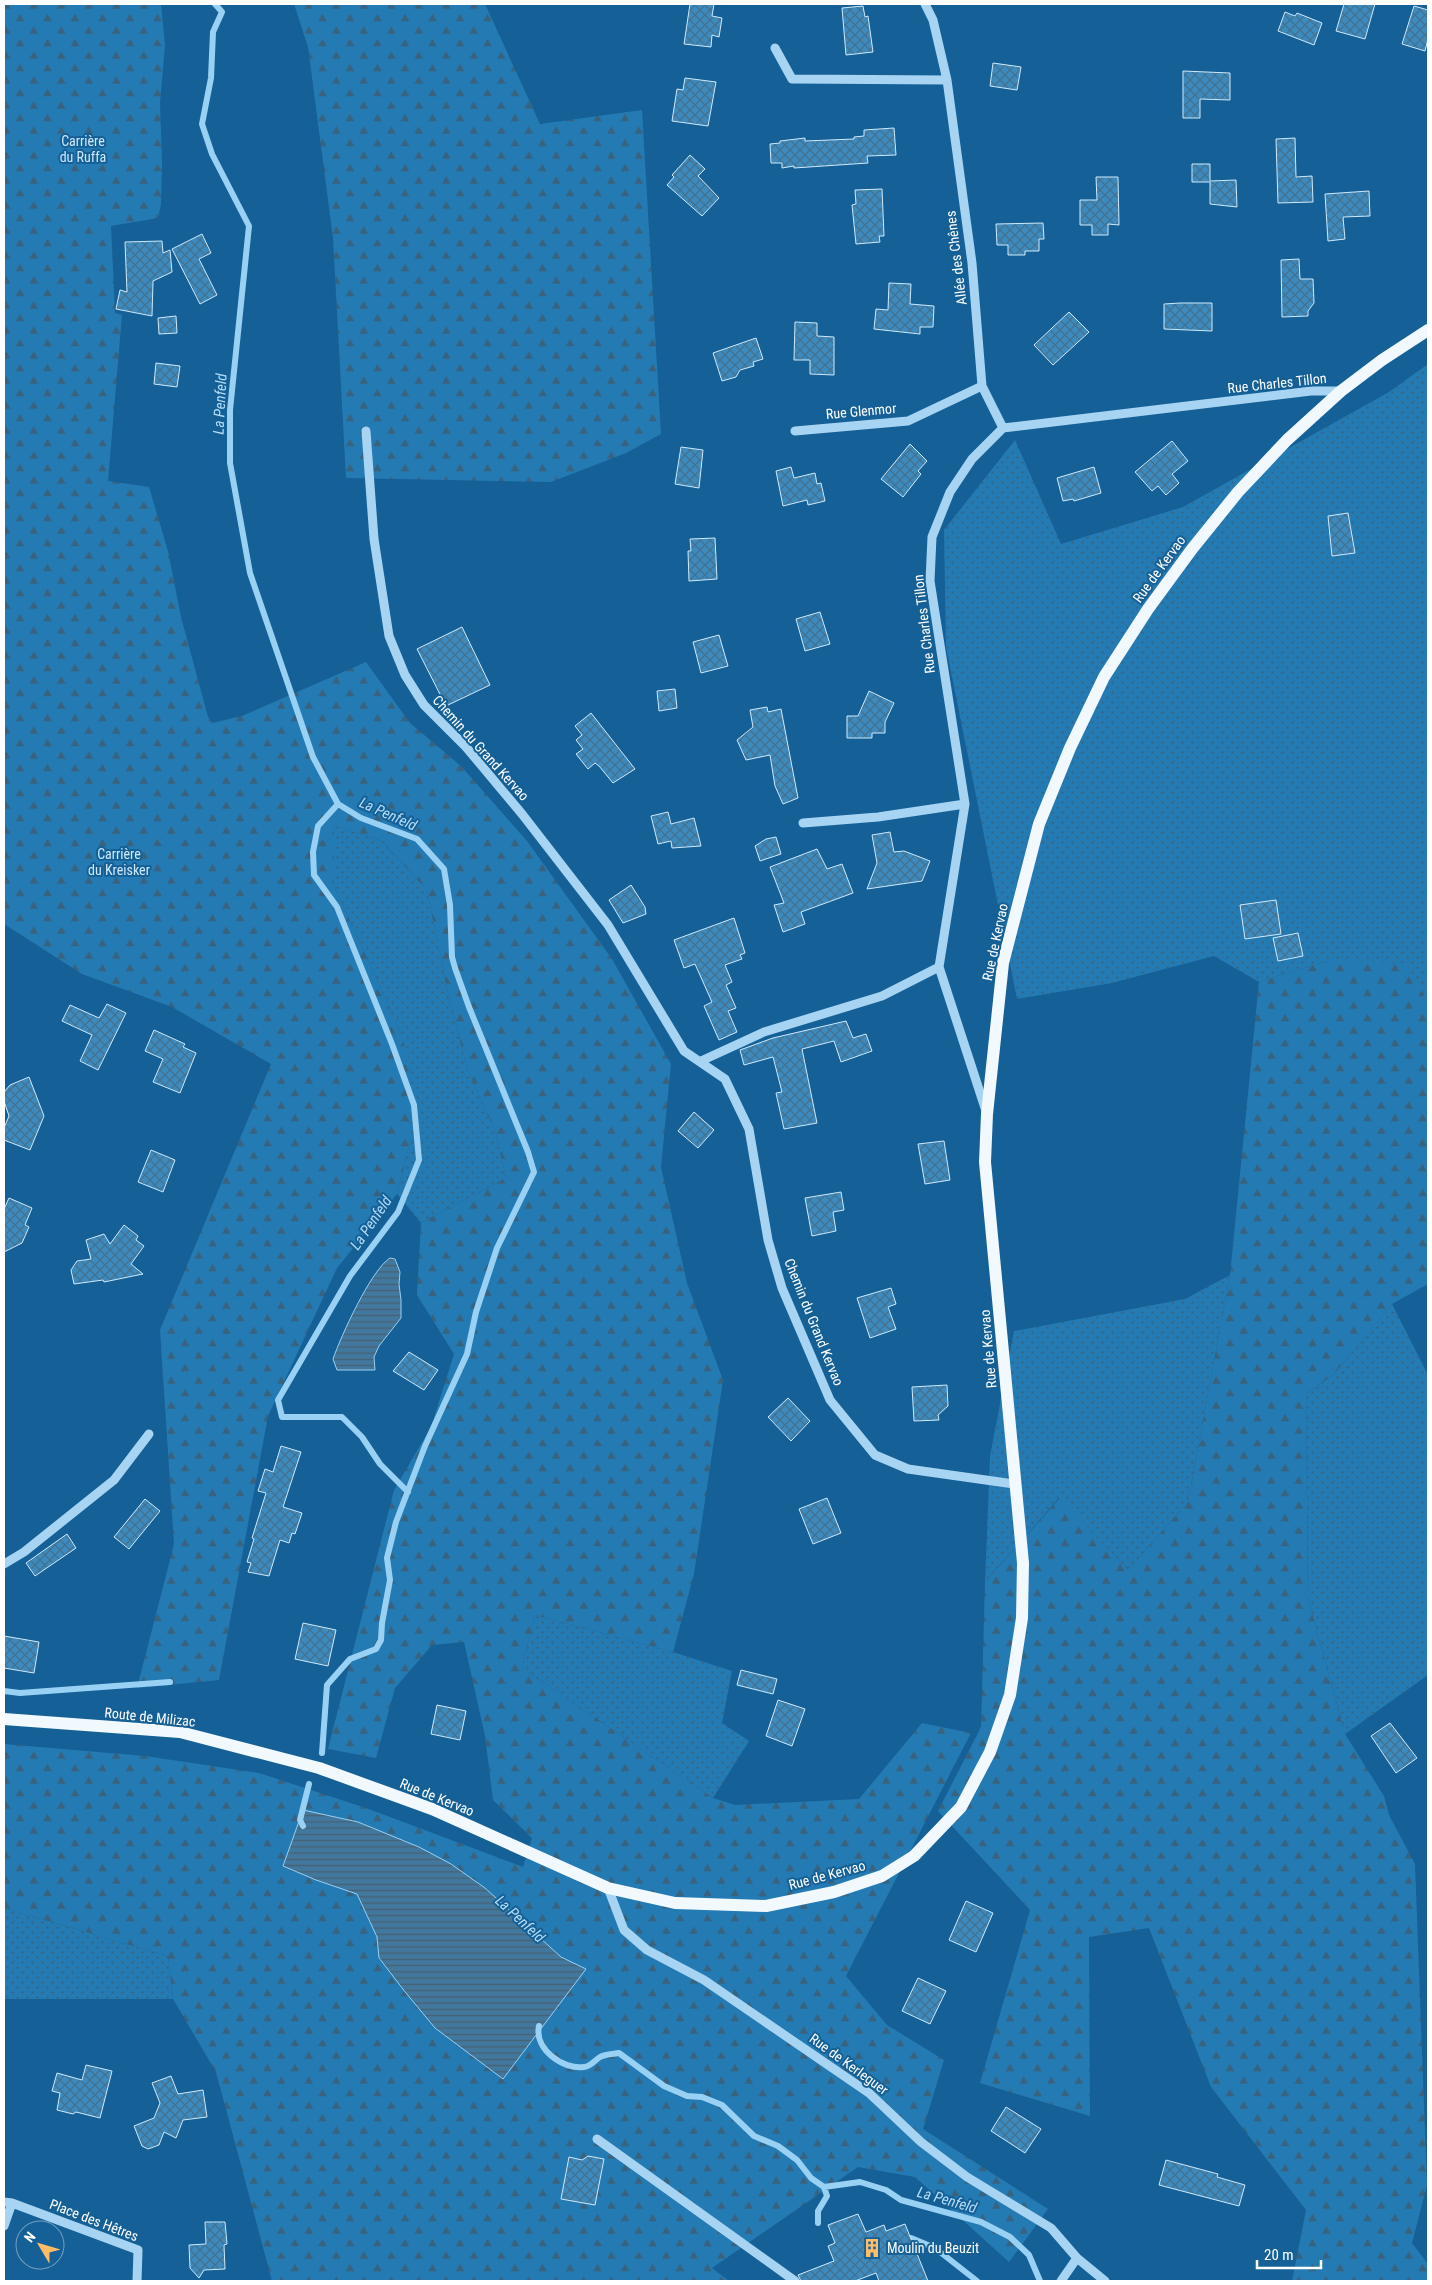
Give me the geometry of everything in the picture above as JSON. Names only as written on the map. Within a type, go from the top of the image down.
[{"type":"main road","name":"Rue de Kervao","points":[[319,1768],[432,1809],[608,1888],[675,1903],[766,1906],[834,1892],[874,1879],[914,1856],[961,1807],[990,1752],[1010,1696],[1022,1618],[1023,1563],[1014,1484],[985,1162],[987,1114],[1003,964],[1040,824],[1070,748],[1104,677],[1148,609],[1192,549],[1238,492],[1287,440],[1341,390],[1428,330]]},
{"type":"main road","name":"Route de Milizac","points":[[4,1719],[180,1732],[319,1768]]},
{"type":"street","name":"Allée des Chênes","points":[[925,4],[933,20],[946,80],[972,264],[982,386],[1003,428]]},
{"type":"street","points":[[775,48],[792,79],[946,80]]},
{"type":"street","name":"Rue Glenmor","points":[[795,431],[908,421],[982,386]]},
{"type":"street","name":"Rue Charles Tillon","points":[[939,967],[965,804],[930,581],[932,537],[950,492],[972,459],[1003,428],[1311,391],[1341,390]]},
{"type":"street","name":"Chemin du Grand Kervao","points":[[366,432],[374,539],[389,636],[405,674],[424,706],[466,747],[608,925],[684,1051],[725,1079],[748,1129],[768,1240],[782,1288],[830,1400],[875,1455],[908,1468],[1014,1484]]},
{"type":"street","points":[[803,823],[878,817],[965,804]]},
{"type":"street","points":[[701,1061],[764,1032],[882,996],[939,967],[987,1114]]},
{"type":"street","points":[[4,1564],[24,1552],[114,1480],[149,1434]]},
{"type":"street","name":"Rue de Kerleguer","points":[[608,1888],[624,1930],[647,1950],[704,1980],[869,2093],[921,2142],[967,2177],[1051,2228],[1077,2258],[1105,2281]]},
{"type":"street","points":[[597,2139],[795,2281]]},
{"type":"street","points":[[4,2226],[8,2203]]},
{"type":"street","name":"Place des Hêtres","points":[[8,2203],[138,2250],[137,2281]]},
{"type":"street","points":[[1060,2281],[1077,2258]]},
{"type":"green space","points":[[4,4],[161,4],[165,45],[160,103],[162,162],[161,204],[158,218],[111,226],[115,313],[122,315],[108,481],[149,487],[168,551],[181,617],[208,717],[212,723],[242,716],[366,662],[410,723],[461,766],[527,841],[612,959],[671,1064],[661,1167],[687,1283],[723,1380],[694,1574],[673,1652],[535,1615],[522,1668],[713,1798],[735,1805],[859,1799],[922,1723],[971,1733],[846,1976],[887,2025],[944,2060],[923,2129],[1048,2209],[1009,2262],[915,2177],[858,2167],[712,2268],[729,2281],[272,2281],[216,2072],[173,1999],[168,1956],[4,1908],[4,1744],[145,1756],[259,1773],[366,1808],[523,1867],[532,1838],[493,1800],[485,1736],[464,1642],[432,1645],[395,1688],[376,1758],[328,1749],[394,1490],[431,1427],[454,1354],[417,1295],[421,1223],[506,1178],[496,1133],[467,1068],[448,993],[427,890],[382,841],[334,826],[334,886],[400,1031],[411,1067],[411,1138],[397,1194],[337,1268],[268,1416],[219,1680],[137,1688],[174,1544],[160,1330],[271,1064],[172,1007],[82,974],[4,924]],"holes":[[[303,1810],[451,1864],[485,1888],[561,1957],[585,1969],[503,2079],[435,2028],[379,1959],[377,1937],[357,1894],[283,1866]]]},
{"type":"green space","points":[[294,4],[485,4],[540,124],[642,110],[661,434],[626,453],[551,482],[346,478],[333,238],[308,47]]},
{"type":"green space","points":[[1428,364],[1428,1002],[1327,961],[1259,982],[1214,956],[1112,983],[1017,999],[946,647],[944,530],[1015,440],[1061,544],[1183,507],[1389,392]]},
{"type":"green space","points":[[334,826],[382,841],[427,890],[448,993],[467,1068],[496,1133],[506,1178],[421,1223],[397,1194],[411,1138],[400,1031],[334,886]]},
{"type":"green space","points":[[1327,961],[1406,963],[1428,1002],[1428,1284],[1392,1304],[1335,1373],[1306,1394],[1308,1599],[1345,1734],[1384,1796],[1389,1815],[1415,1864],[1427,2185],[1412,2243],[1428,2264],[1428,2281],[1292,2281],[1306,2210],[1211,2087],[1149,1928],[1089,1937],[1090,2116],[980,2083],[1030,1910],[938,1811],[981,1727],[985,1582],[1060,1498],[1128,1570],[1188,1502],[1230,1275],[1259,982]]},
{"type":"green space","points":[[1230,1275],[1188,1502],[1128,1570],[1059,1498],[985,1582],[990,1456],[1014,1331],[1185,1299]]},
{"type":"green space","points":[[1392,1304],[1428,1375],[1428,1675],[1345,1734],[1308,1599],[1306,1394],[1335,1373]]},
{"type":"green space","points":[[535,1615],[673,1652],[732,1671],[722,1723],[749,1741],[713,1798],[522,1668]]},
{"type":"green space","points":[[4,1908],[168,1956],[173,1999],[4,1999]]},
{"type":"shaded area","points":[[390,1258],[395,1259],[400,1272],[401,1318],[379,1346],[374,1357],[375,1370],[337,1370],[333,1359],[350,1320],[374,1276]]},
{"type":"shaded area","points":[[303,1810],[358,1822],[419,1847],[451,1864],[485,1888],[561,1957],[586,1969],[503,2079],[435,2028],[406,1993],[379,1958],[377,1937],[357,1894],[283,1866]]},
{"type":"building","points":[[690,4],[714,4],[712,16],[722,18],[719,37],[712,35],[711,47],[684,44]]},
{"type":"building","points":[[1344,4],[1375,4],[1365,39],[1336,31]]},
{"type":"building","points":[[863,6],[865,17],[868,16],[873,52],[846,55],[842,8]]},
{"type":"building","points":[[1414,6],[1428,10],[1428,39],[1425,51],[1402,44]]},
{"type":"building","points":[[1285,12],[1295,16],[1297,13],[1322,23],[1314,45],[1278,31]]},
{"type":"building","points":[[993,63],[1021,67],[1017,90],[990,86]]},
{"type":"building","points":[[1183,71],[1230,73],[1230,100],[1200,99],[1200,118],[1183,118]]},
{"type":"building","points":[[685,78],[716,82],[708,126],[672,121],[677,89],[683,90]]},
{"type":"building","points":[[894,128],[896,155],[867,156],[868,163],[782,168],[782,163],[771,163],[770,144],[780,143],[780,141],[805,138],[805,141],[854,139],[854,137],[864,136],[864,130]]},
{"type":"building","points":[[1295,138],[1296,177],[1312,176],[1313,202],[1278,203],[1276,139]]},
{"type":"building","points":[[690,155],[705,169],[698,176],[719,198],[702,216],[667,185],[674,177],[672,175]]},
{"type":"building","points":[[1192,164],[1210,164],[1210,181],[1236,180],[1237,207],[1210,204],[1210,182],[1192,182]]},
{"type":"building","points":[[1096,177],[1118,177],[1119,225],[1108,224],[1108,235],[1092,235],[1092,225],[1080,225],[1080,200],[1097,200]]},
{"type":"building","points":[[882,189],[884,236],[879,236],[880,242],[856,244],[852,205],[856,204],[855,190]]},
{"type":"building","points":[[1369,191],[1370,216],[1343,217],[1345,239],[1328,241],[1325,194]]},
{"type":"building","points":[[1043,223],[1044,239],[1039,239],[1039,251],[1025,251],[1025,255],[1008,255],[1008,245],[997,245],[996,224]]},
{"type":"building","points":[[202,234],[211,253],[199,259],[217,295],[200,304],[172,249]]},
{"type":"building","points":[[162,241],[163,253],[170,250],[172,272],[153,281],[152,316],[116,309],[120,290],[127,292],[125,242]]},
{"type":"building","points":[[1299,259],[1300,279],[1313,279],[1314,303],[1308,311],[1308,316],[1282,317],[1281,260]]},
{"type":"building","points":[[889,283],[911,284],[910,304],[934,306],[933,327],[920,327],[920,334],[874,329],[876,309],[888,310]]},
{"type":"building","points":[[1212,303],[1212,331],[1164,329],[1164,304]]},
{"type":"building","points":[[1069,312],[1089,332],[1053,365],[1034,345]]},
{"type":"building","points":[[176,316],[177,333],[159,334],[158,318]]},
{"type":"building","points":[[795,322],[817,323],[817,336],[834,337],[834,375],[810,374],[810,360],[794,360]]},
{"type":"building","points":[[756,338],[763,359],[753,362],[754,366],[740,370],[736,377],[722,381],[713,353]]},
{"type":"building","points":[[156,363],[180,366],[177,387],[154,384]]},
{"type":"building","points":[[1172,441],[1188,461],[1172,474],[1179,483],[1166,495],[1158,486],[1152,491],[1135,472]]},
{"type":"building","points":[[910,444],[927,461],[918,471],[921,474],[903,497],[881,479]]},
{"type":"building","points":[[681,447],[703,450],[699,488],[675,484]]},
{"type":"building","points":[[791,467],[794,478],[815,473],[817,484],[821,483],[825,501],[808,505],[807,500],[783,506],[776,471]]},
{"type":"building","points":[[1094,467],[1101,493],[1074,501],[1073,499],[1063,501],[1057,478]]},
{"type":"building","points":[[1348,513],[1355,553],[1332,556],[1328,516]]},
{"type":"building","points":[[715,538],[717,579],[689,581],[688,551],[691,551],[690,539]]},
{"type":"building","points":[[820,612],[830,644],[805,651],[796,619]]},
{"type":"building","points":[[462,627],[490,685],[446,706],[417,649]]},
{"type":"building","points":[[719,635],[728,666],[701,673],[693,642]]},
{"type":"building","points":[[675,689],[677,708],[659,711],[657,691]]},
{"type":"building","points":[[869,691],[894,703],[885,722],[885,733],[872,733],[872,738],[847,738],[847,716],[858,716]]},
{"type":"building","points":[[767,707],[768,712],[781,709],[798,798],[783,804],[775,786],[770,755],[746,760],[737,740],[753,727],[750,710]]},
{"type":"building","points":[[591,713],[635,769],[613,783],[599,766],[595,763],[588,769],[576,754],[583,749],[576,740],[582,735],[575,726]]},
{"type":"building","points":[[668,812],[671,824],[694,818],[701,846],[672,848],[671,841],[658,844],[651,816]]},
{"type":"building","points":[[890,832],[894,852],[904,851],[930,861],[922,881],[867,889],[877,863],[872,835]]},
{"type":"building","points":[[776,837],[781,854],[760,861],[755,846],[766,839]]},
{"type":"building","points":[[817,849],[827,869],[842,864],[853,893],[801,912],[805,924],[783,932],[774,905],[784,903],[770,867]]},
{"type":"building","points":[[631,885],[645,907],[646,914],[623,923],[609,900]]},
{"type":"building","points":[[1276,900],[1281,934],[1245,939],[1240,905]]},
{"type":"building","points":[[734,918],[745,953],[740,955],[742,959],[725,965],[732,982],[726,985],[736,1008],[728,1011],[737,1032],[719,1040],[704,1006],[712,1002],[695,964],[684,968],[674,940]]},
{"type":"building","points":[[1298,933],[1303,956],[1278,961],[1273,938]]},
{"type":"building","points":[[107,1004],[126,1013],[98,1070],[80,1061],[92,1035],[62,1021],[70,1005],[99,1018]]},
{"type":"building","points":[[846,1021],[853,1038],[866,1034],[872,1051],[841,1062],[834,1041],[802,1049],[817,1123],[784,1129],[776,1093],[782,1092],[773,1057],[744,1065],[740,1050],[773,1038]]},
{"type":"building","points":[[154,1030],[185,1044],[183,1047],[196,1053],[180,1093],[153,1082],[163,1059],[145,1051]]},
{"type":"building","points":[[29,1077],[44,1116],[30,1150],[4,1140],[4,1128],[9,1116],[4,1101],[4,1092],[10,1085]]},
{"type":"building","points":[[694,1112],[714,1130],[698,1148],[678,1131]]},
{"type":"building","points":[[944,1141],[950,1180],[925,1184],[918,1144]]},
{"type":"building","points":[[151,1150],[175,1160],[163,1192],[138,1182]]},
{"type":"building","points":[[841,1192],[844,1210],[833,1212],[836,1231],[812,1236],[805,1198]]},
{"type":"building","points":[[9,1198],[32,1208],[25,1225],[29,1227],[22,1243],[4,1252],[4,1209]]},
{"type":"building","points":[[124,1225],[138,1236],[136,1240],[144,1246],[131,1264],[143,1274],[104,1282],[103,1280],[74,1284],[71,1270],[77,1261],[91,1259],[86,1240],[104,1234],[110,1244]]},
{"type":"building","points":[[891,1288],[896,1304],[888,1307],[896,1329],[870,1338],[857,1298]]},
{"type":"building","points":[[409,1352],[438,1370],[424,1390],[393,1371]]},
{"type":"building","points":[[947,1385],[948,1406],[938,1415],[939,1420],[914,1421],[912,1387]]},
{"type":"building","points":[[788,1398],[810,1421],[791,1441],[768,1417]]},
{"type":"building","points":[[281,1446],[301,1452],[283,1507],[302,1513],[295,1534],[292,1533],[289,1543],[280,1540],[269,1576],[248,1572],[251,1563],[247,1562],[254,1539],[252,1538],[266,1493],[258,1491],[265,1469],[273,1472]]},
{"type":"building","points":[[827,1498],[841,1533],[813,1544],[799,1509]]},
{"type":"building","points":[[145,1499],[160,1511],[129,1549],[114,1537]]},
{"type":"building","points":[[67,1534],[76,1548],[35,1576],[26,1563]]},
{"type":"building","points":[[303,1623],[336,1630],[328,1666],[295,1659]]},
{"type":"building","points":[[4,1636],[39,1642],[34,1673],[4,1668]]},
{"type":"building","points":[[741,1670],[777,1679],[773,1694],[737,1685]]},
{"type":"building","points":[[778,1700],[805,1709],[792,1746],[766,1736]]},
{"type":"building","points":[[437,1705],[466,1711],[460,1740],[431,1734]]},
{"type":"building","points":[[1390,1723],[1417,1758],[1396,1773],[1371,1736]]},
{"type":"building","points":[[966,1901],[993,1913],[976,1952],[949,1940]]},
{"type":"building","points":[[918,1978],[946,1991],[930,2024],[902,2011]]},
{"type":"building","points":[[86,2065],[112,2071],[100,2118],[76,2112],[73,2114],[57,2110],[60,2093],[52,2091],[57,2073],[82,2080]]},
{"type":"building","points":[[171,2076],[178,2094],[203,2090],[207,2117],[183,2120],[176,2138],[164,2132],[159,2145],[148,2149],[142,2146],[134,2126],[154,2118],[160,2103],[152,2083]]},
{"type":"building","points":[[1006,2107],[1041,2129],[1025,2153],[991,2131]]},
{"type":"building","points":[[588,2156],[604,2159],[595,2205],[561,2199],[569,2157],[582,2160]]},
{"type":"building","points":[[1166,2160],[1218,2174],[1217,2177],[1245,2185],[1239,2206],[1159,2185]]},
{"type":"building","name":"Moulin du Beuzit","points":[[858,2214],[866,2232],[884,2225],[886,2231],[905,2224],[928,2281],[879,2281],[876,2273],[855,2281],[801,2281],[798,2275],[834,2261],[828,2246],[835,2243],[828,2225]]},
{"type":"building","points":[[205,2222],[225,2222],[227,2244],[224,2245],[225,2269],[204,2270],[199,2278],[190,2268],[189,2245],[206,2244]]},
{"type":"waterway","name":"La Penfeld","points":[[215,4],[222,12],[213,32],[211,78],[202,124],[212,154],[249,226],[230,410],[230,463],[250,573],[313,757],[338,804],[361,818],[417,839],[444,869],[450,905],[452,957],[455,968],[528,1152],[534,1172],[497,1248],[476,1312],[467,1354],[425,1446],[396,1522],[387,1558],[390,1580],[382,1623],[381,1640],[376,1649],[350,1659],[327,1685],[322,1753]]},
{"type":"waterway","name":"La Penfeld","points":[[338,804],[318,826],[313,852],[314,875],[337,907],[392,1044],[414,1105],[419,1160],[398,1212],[350,1276],[278,1400],[282,1417],[342,1417],[362,1437],[380,1464],[408,1492]]},
{"type":"waterway","points":[[4,1691],[20,1693],[170,1682]]},
{"type":"waterway","name":"La Penfeld","points":[[303,1826],[300,1820],[309,1784]]},
{"type":"waterway","name":"La Penfeld","points":[[539,2026],[541,2043],[546,2050],[567,2065],[586,2067],[602,2056],[619,2053],[664,2086],[687,2096],[702,2097],[722,2105],[754,2136],[778,2146],[797,2160],[811,2178],[824,2187],[860,2182],[886,2190],[901,2200],[981,2222],[1010,2237],[1029,2255],[1040,2281]]},
{"type":"waterway","name":"La Penfeld","points":[[818,2223],[818,2211],[827,2196],[824,2187]]},
{"type":"waterway","name":"La Penfeld","points":[[911,2238],[935,2248],[977,2281]]},
{"type":"place","name":"Moulin du Beuzit","points":[[872,2248]]},
{"type":"park label","name":"Carrière du Ruffa","points":[[83,150]]},
{"type":"park label","name":"Carrière du Kreisker","points":[[119,862]]}]
